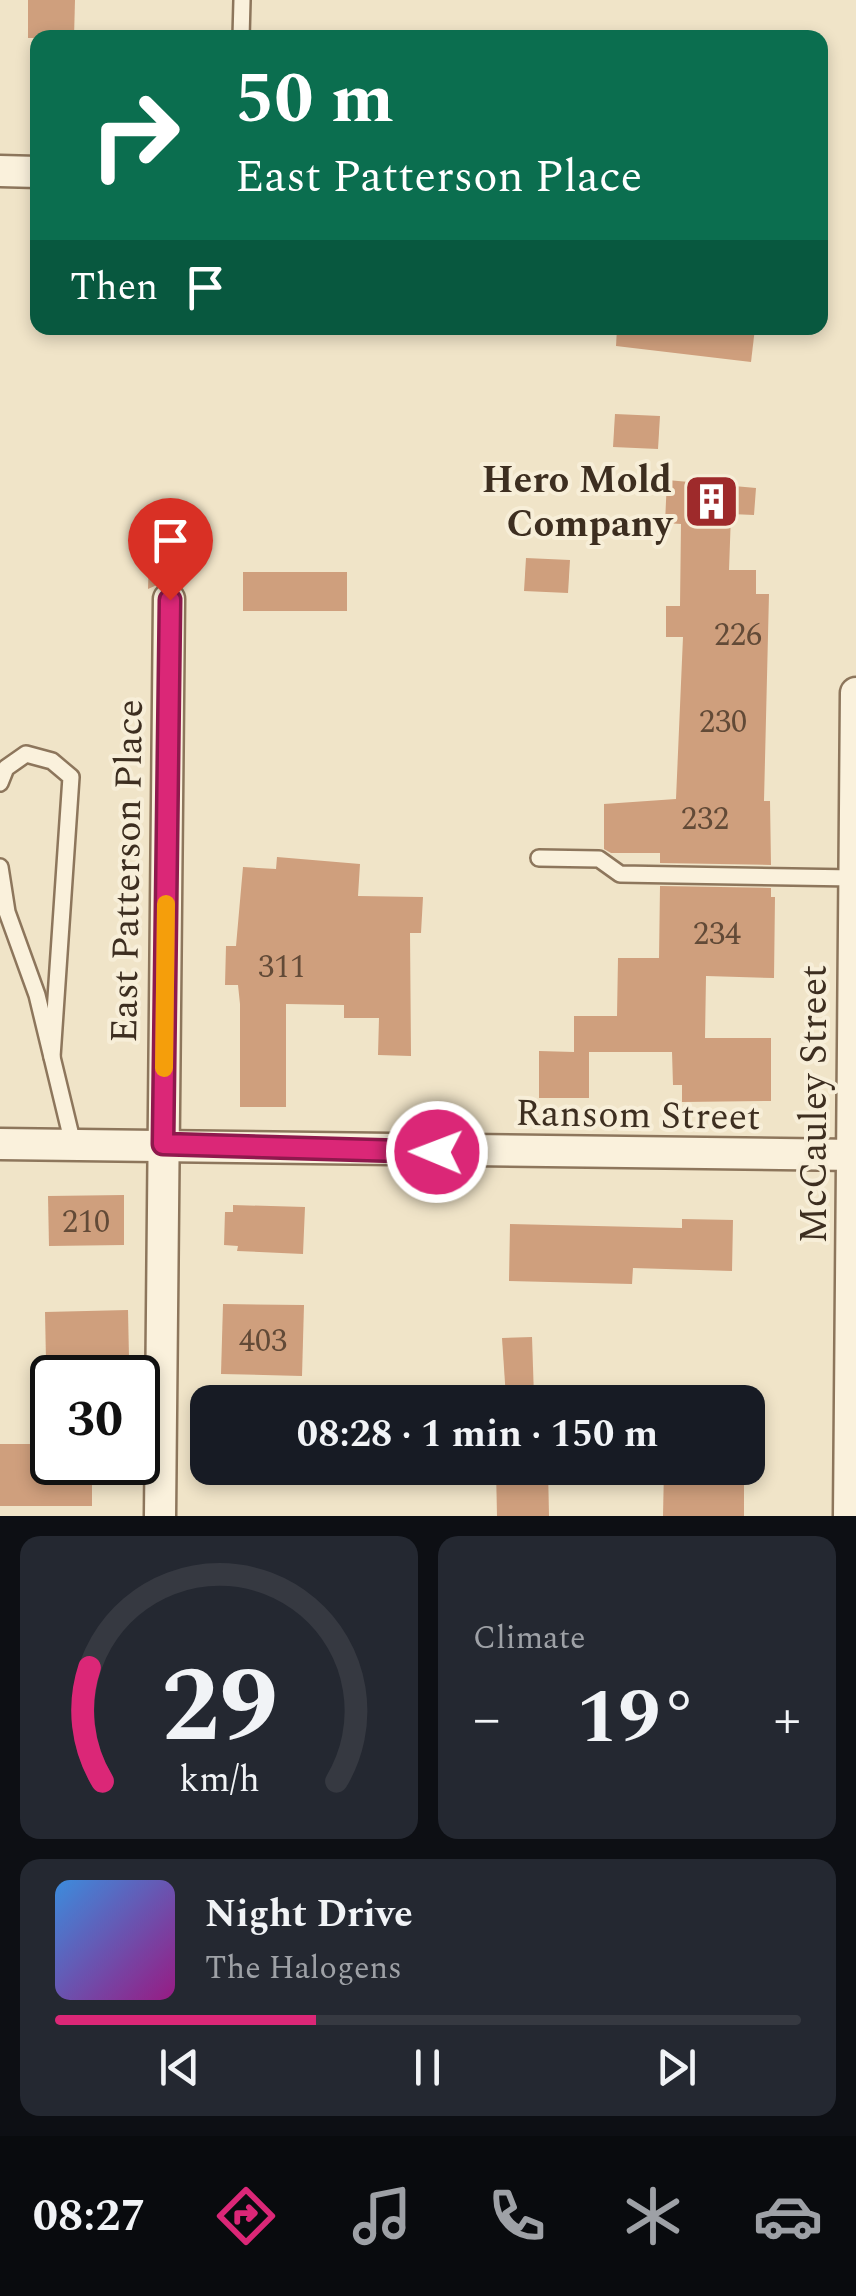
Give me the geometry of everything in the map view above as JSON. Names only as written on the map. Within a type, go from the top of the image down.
[{"type":"street","points":[[0,172],[30,172]]},
{"type":"street","name":"East Patterson Place","points":[[160,1516],[170,600]]},
{"type":"street","name":"McCauley Street","points":[[849,1516],[856,693]]},
{"type":"street","name":"Ransom Street","points":[[0,1144],[854,1155]]},
{"type":"lane","points":[[241,30],[242,0]]},
{"type":"lane","points":[[0,783],[6,768],[26,754],[52,761],[71,778],[52,1057]]},
{"type":"lane","points":[[539,858],[599,859],[620,874],[854,878]]},
{"type":"lane","points":[[0,866],[8,912],[52,1057],[73,1144]]},
{"type":"building","points":[[28,0],[75,0],[74,30],[30,30],[28,38]]},
{"type":"building","points":[[617,335],[754,335],[751,362],[616,346]]},
{"type":"building","points":[[615,414],[660,416],[658,449],[613,447]]},
{"type":"building","points":[[667,480],[756,488],[754,515],[731,514],[729,570],[756,570],[756,594],[769,594],[764,801],[770,801],[771,865],[660,863],[660,853],[611,853],[604,849],[604,804],[676,799],[683,637],[666,637],[666,606],[680,606],[681,524],[665,523]]},
{"type":"building","points":[[149,557],[183,558],[182,586],[168,580],[148,589]]},
{"type":"building","points":[[526,558],[570,560],[568,593],[524,591]]},
{"type":"building","points":[[243,572],[347,572],[347,611],[243,611]]},
{"type":"building","points":[[277,857],[360,864],[358,896],[423,897],[421,933],[410,933],[411,1056],[378,1055],[379,1018],[344,1018],[344,1005],[286,1004],[286,1107],[240,1107],[240,1004],[238,985],[225,985],[226,946],[236,946],[243,867],[276,869]]},
{"type":"building","points":[[660,886],[771,888],[771,897],[775,897],[774,978],[706,976],[705,1038],[771,1038],[771,1101],[682,1102],[682,1085],[673,1085],[672,1052],[589,1052],[589,1098],[539,1098],[539,1051],[574,1052],[574,1016],[617,1016],[618,958],[659,958]]},
{"type":"building","points":[[124,1195],[124,1245],[49,1246],[48,1196]]},
{"type":"building","points":[[233,1205],[305,1207],[303,1254],[237,1251],[238,1246],[224,1245],[225,1212],[233,1212]]},
{"type":"building","points":[[682,1219],[733,1220],[732,1271],[633,1268],[632,1284],[509,1281],[510,1224],[682,1228]]},
{"type":"building","points":[[223,1304],[304,1305],[302,1376],[221,1374]]},
{"type":"building","points":[[128,1310],[129,1355],[46,1355],[45,1312]]},
{"type":"building","points":[[532,1337],[534,1385],[505,1385],[502,1338]]},
{"type":"building","points":[[0,1444],[30,1444],[30,1485],[92,1485],[92,1506],[0,1506]]},
{"type":"building","points":[[496,1485],[548,1485],[549,1516],[497,1516]]},
{"type":"building","points":[[664,1485],[744,1485],[744,1516],[663,1516]]},
{"type":"slow traffic","points":[[164,1068],[166,904]]},
{"type":"place","name":"Hero Mold Company","points":[[711,501]]},
{"type":"route","points":[[170,600],[163,1144],[437,1152]]}]
